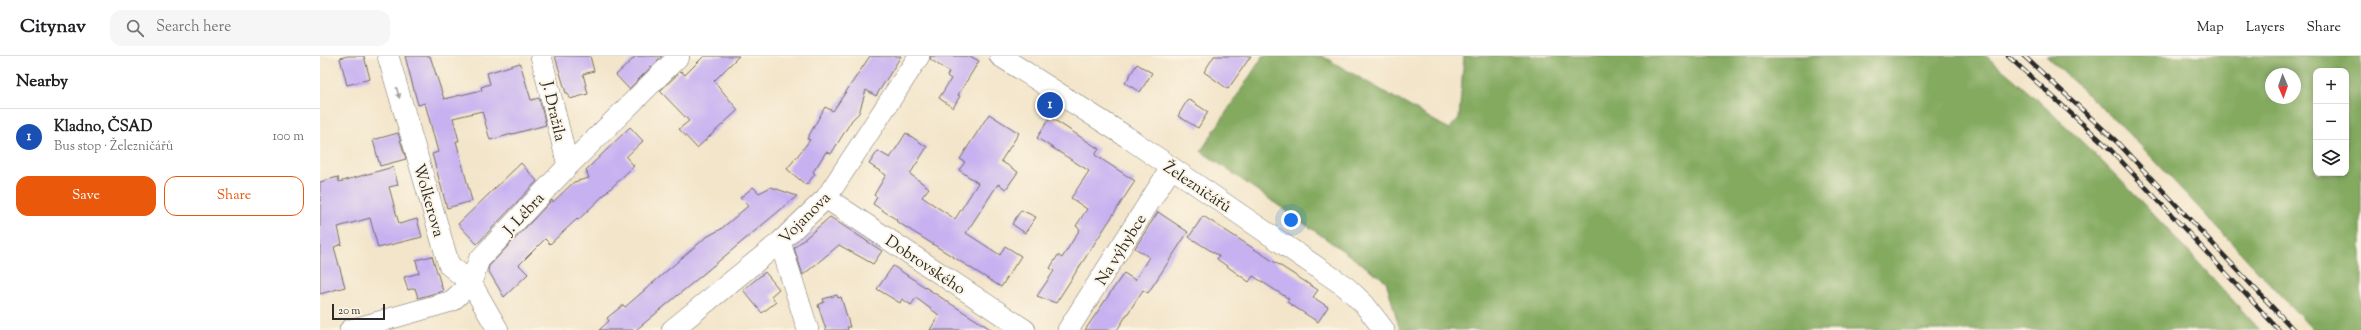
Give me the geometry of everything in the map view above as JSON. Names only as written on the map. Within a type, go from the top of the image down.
[{"type":"street","name":"Wolkerova","points":[[388,56],[449,266],[470,283],[498,330]]},
{"type":"street","name":"J. Dražila","points":[[542,56],[568,166]]},
{"type":"street","name":"J. Lébra","points":[[350,330],[452,301],[470,283],[479,260],[568,166],[679,56]]},
{"type":"street","name":"Vojanova","points":[[672,330],[780,242],[826,198],[919,56]]},
{"type":"street","name":"Železničářů","points":[[1000,56],[1171,168],[1346,287],[1364,304],[1384,330]]},
{"type":"street","name":"Na výhybce","points":[[1068,330],[1171,168]]},
{"type":"street","name":"Dobrovského","points":[[826,198],[1025,330]]},
{"type":"street","points":[[780,242],[808,330]]},
{"type":"green space","points":[[1263,56],[1322,56],[1449,129],[1459,118],[1464,56],[1986,56],[2023,87],[2094,153],[2260,330],[1400,330],[1386,281],[1201,151]]},
{"type":"green space","points":[[2046,56],[2361,56],[2361,330],[2313,330],[2128,132]]},
{"type":"building","points":[[348,56],[364,56],[370,79],[347,85],[340,58]]},
{"type":"building","points":[[405,56],[430,56],[444,99],[482,90],[481,87],[490,84],[487,73],[520,63],[531,100],[539,98],[546,125],[490,140],[482,111],[453,118],[459,141],[456,141],[472,201],[447,208],[432,154],[438,152],[425,103],[418,105]]},
{"type":"building","points":[[555,56],[590,56],[594,71],[583,74],[588,94],[570,99],[568,93],[566,93]]},
{"type":"building","points":[[636,56],[662,56],[629,89],[616,75]]},
{"type":"building","points":[[704,56],[739,56],[714,81],[738,110],[697,148],[679,129],[689,121],[660,91],[681,71],[685,75]]},
{"type":"building","points":[[870,56],[901,56],[876,96],[866,90],[859,113],[852,120],[831,154],[826,152],[813,172],[815,174],[806,185],[787,169],[810,140],[807,139],[825,107],[833,111]]},
{"type":"building","points":[[931,56],[970,56],[979,61],[958,95],[960,96],[953,108],[939,98],[951,79],[947,76],[949,72],[930,59]]},
{"type":"building","points":[[1214,56],[1251,56],[1228,89],[1204,72]]},
{"type":"building","points":[[1137,64],[1152,73],[1140,92],[1125,83]]},
{"type":"building","points":[[1188,99],[1208,112],[1198,128],[1178,116]]},
{"type":"building","points":[[989,114],[1019,133],[1001,161],[1018,172],[1006,189],[998,184],[966,233],[1000,255],[1005,246],[1021,256],[1001,287],[896,221],[897,220],[873,204],[877,197],[874,195],[886,175],[869,164],[878,151],[890,158],[906,133],[927,147],[910,174],[929,188],[922,197],[955,219],[978,183],[959,170],[965,162],[960,159]]},
{"type":"building","points":[[1050,117],[1099,149],[1095,155],[1135,181],[1056,303],[1037,296],[1054,271],[1050,268],[1058,255],[1062,258],[1080,229],[1076,226],[1087,209],[1071,198],[1089,171],[1037,138]]},
{"type":"building","points":[[630,127],[643,141],[626,157],[634,166],[578,220],[577,219],[550,244],[545,239],[519,265],[528,274],[504,297],[488,270],[489,266],[552,200],[553,202],[574,182],[589,178],[586,170]]},
{"type":"building","points":[[398,133],[406,159],[380,166],[373,140]]},
{"type":"building","points":[[521,163],[537,181],[477,244],[458,224]]},
{"type":"building","points":[[393,167],[398,185],[389,187],[399,224],[417,219],[422,237],[378,248],[370,218],[338,227],[342,244],[334,247],[345,287],[320,294],[320,182],[338,177],[339,182]]},
{"type":"building","points":[[753,187],[759,193],[771,187],[797,196],[636,330],[599,330],[609,321],[607,318],[623,305],[625,307],[705,238],[721,229],[748,206],[740,198]]},
{"type":"building","points":[[1021,210],[1036,217],[1025,233],[1012,224]]},
{"type":"building","points":[[1158,212],[1188,232],[1148,293],[1143,290],[1117,330],[1085,330],[1124,273],[1135,280],[1149,257],[1135,248]]},
{"type":"building","points":[[1203,216],[1318,290],[1313,297],[1328,307],[1318,322],[1287,302],[1289,299],[1253,276],[1249,282],[1217,259],[1219,256],[1189,237]]},
{"type":"building","points":[[830,217],[882,251],[873,264],[839,245],[803,275],[794,248]]},
{"type":"building","points":[[432,256],[443,291],[418,298],[415,288],[408,290],[404,277],[419,273],[416,260]]},
{"type":"building","points":[[893,266],[992,330],[930,330],[939,315],[916,298],[911,305],[902,299],[900,303],[877,289]]},
{"type":"building","points":[[765,272],[779,289],[771,296],[776,302],[762,313],[743,290]]},
{"type":"building","points":[[837,295],[838,298],[841,297],[850,327],[847,327],[848,330],[826,330],[818,305],[824,302],[823,299]]},
{"type":"railway","points":[[2008,56],[2110,149],[2279,330]]},
{"type":"railway","points":[[2024,56],[2117,142],[2294,330]]},
{"type":"place","name":"Kladno, ČSAD","points":[[1050,105]]}]
